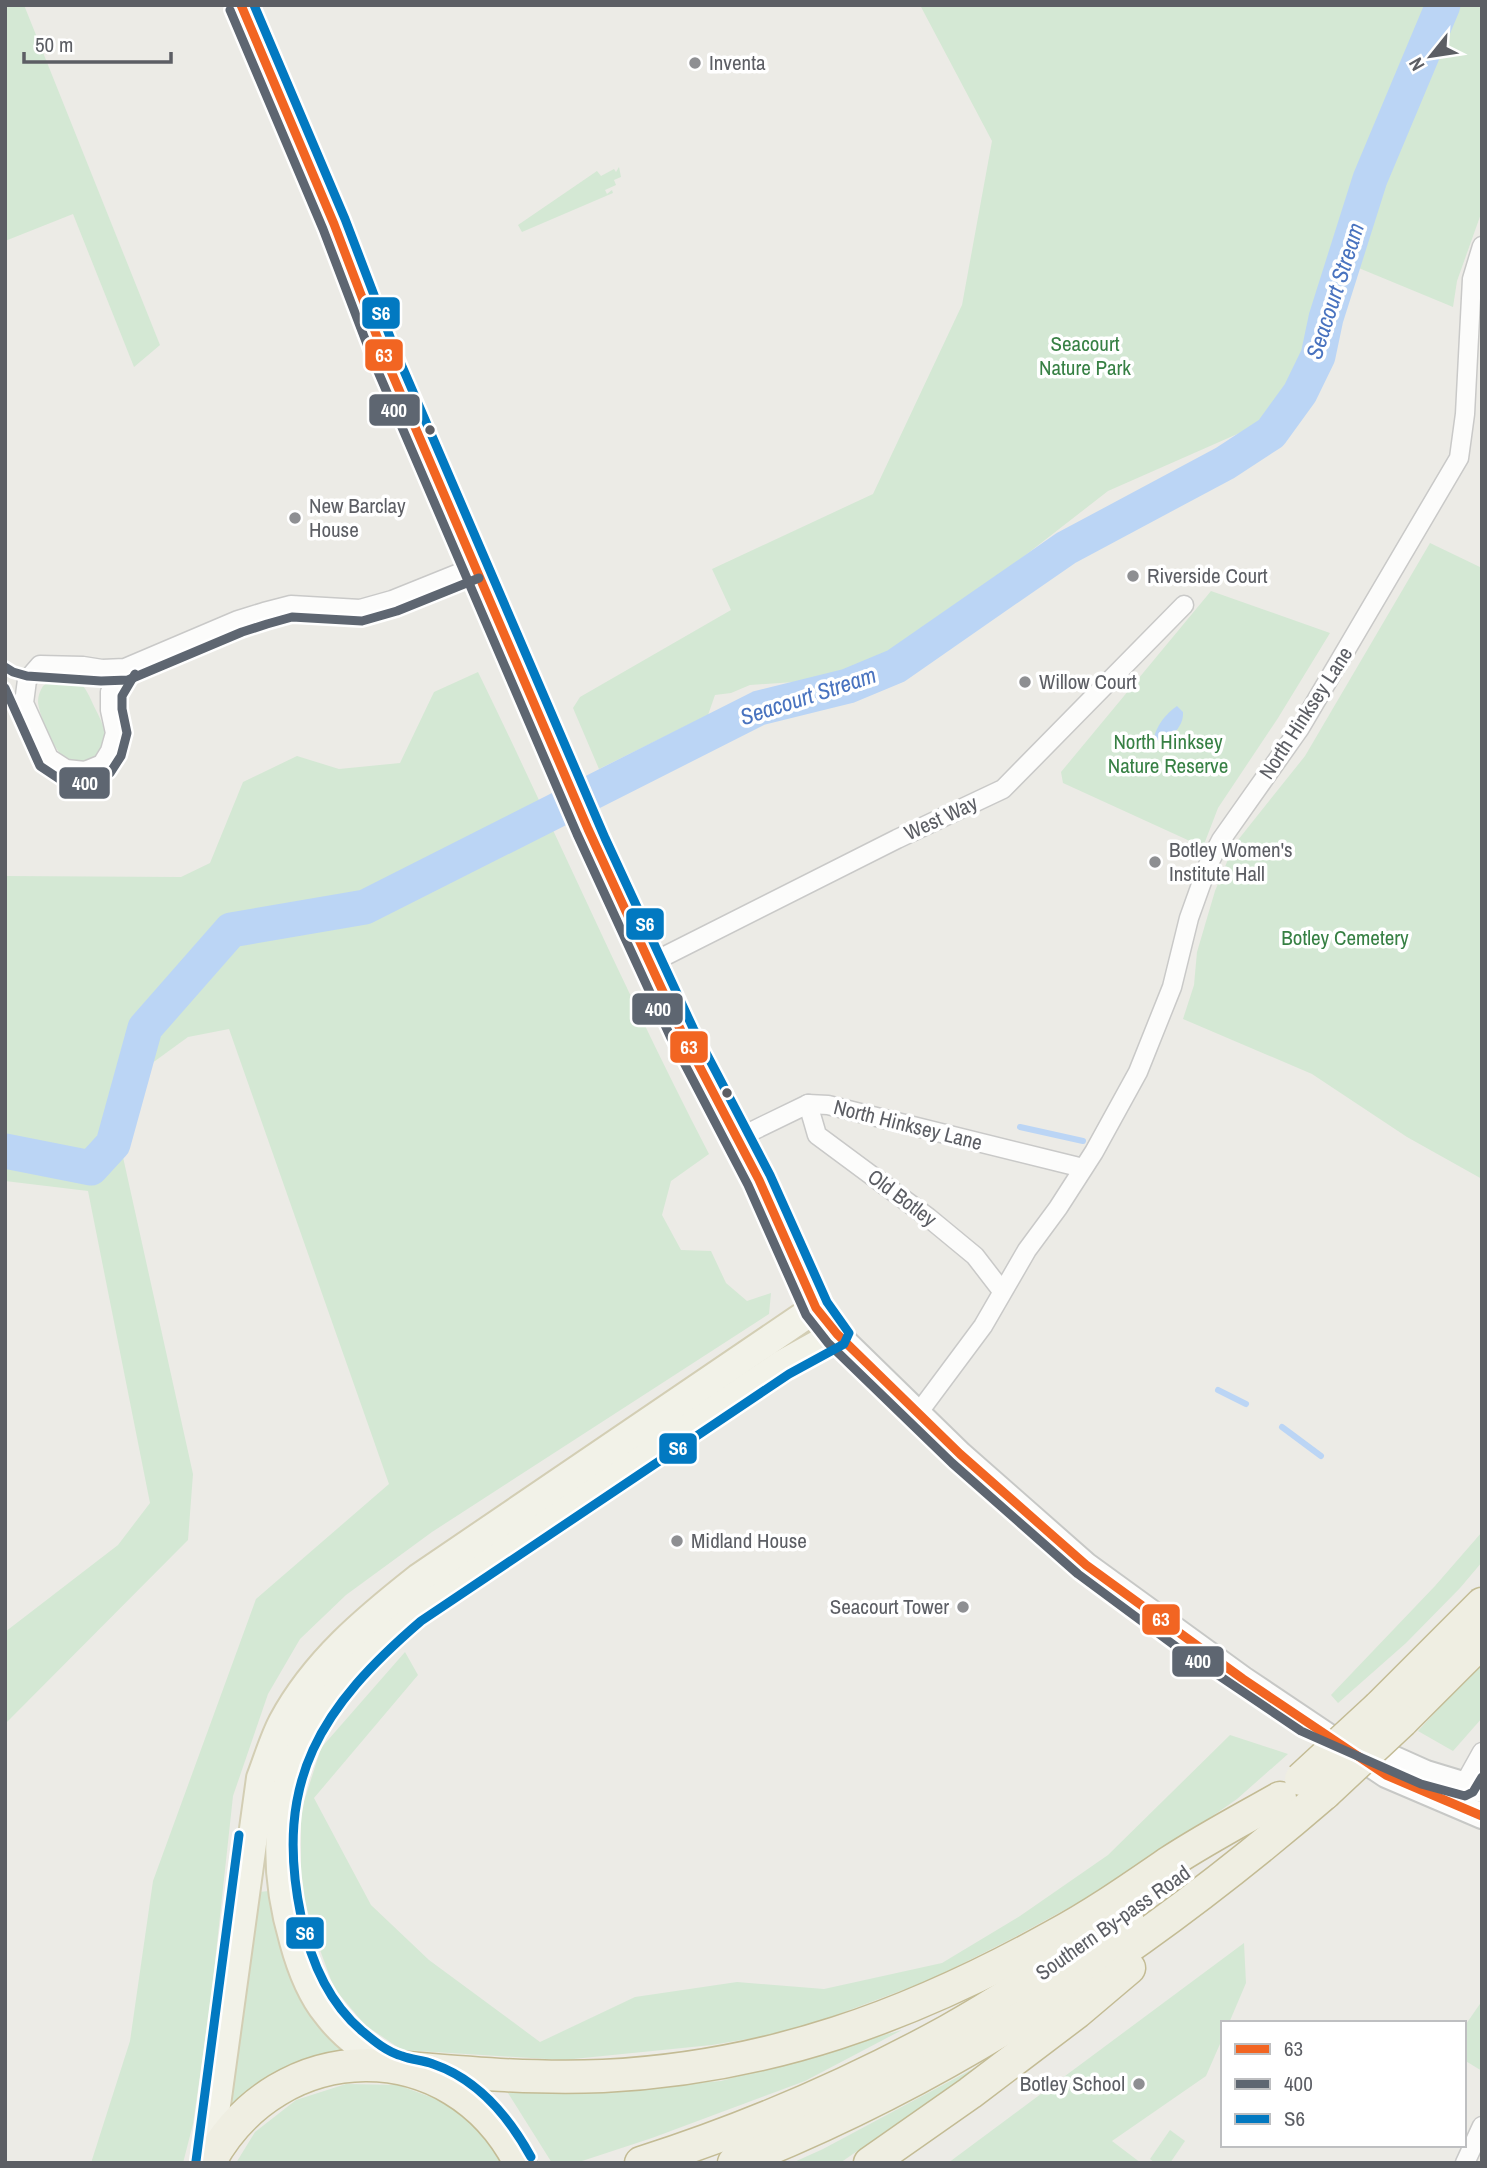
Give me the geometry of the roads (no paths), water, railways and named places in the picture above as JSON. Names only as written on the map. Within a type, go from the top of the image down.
[{"type":"highway","name":"Southern By-pass Road","points":[[1390,1714],[1482,1604]]},
{"type":"highway","name":"Southern By-pass Road","points":[[641,2163],[796,2106],[892,2061],[950,2029],[1138,1909],[1302,1790],[1390,1714],[1482,1641]]},
{"type":"highway","points":[[209,2163],[218,2146],[244,2115],[259,2102],[289,2083],[334,2068],[372,2065],[545,2077],[657,2072],[758,2056],[842,2033],[927,2000],[1010,1960],[1099,1910],[1172,1861],[1302,1790]]},
{"type":"highway","name":"Southern By-pass Road","points":[[734,2163],[853,2110],[961,2053],[1089,1974],[1232,1870],[1302,1790]]},
{"type":"highway","points":[[870,2163],[970,2093],[1077,2012],[1124,1973],[1232,1870]]},
{"type":"highway","points":[[395,2067],[434,2078],[464,2096],[501,2131],[520,2161]]},
{"type":"main road","points":[[241,5],[334,224],[384,355],[588,828],[682,1033],[770,1202],[816,1308],[837,1334],[960,1454],[1086,1565],[1243,1679],[1307,1720],[1466,1793],[1480,1812]]},
{"type":"main road","points":[[209,2163],[261,1778],[282,1723],[312,1676],[370,1618],[419,1578],[816,1308]]},
{"type":"main road","points":[[395,2067],[365,2049],[328,2014],[308,1983],[289,1922],[279,1860],[281,1820],[295,1759],[314,1716],[352,1666],[381,1637],[414,1611],[783,1364],[837,1334]]},
{"type":"street","name":"North Hinksey Lane","points":[[919,1412],[983,1326],[1027,1250],[1083,1168],[1138,1072],[1172,986],[1189,918],[1208,865],[1221,840],[1300,728],[1459,458],[1465,414],[1472,279],[1482,246]]},
{"type":"street","points":[[125,668],[110,692],[110,710],[115,733],[110,751],[102,764],[85,771],[66,769],[49,758],[24,703],[27,680],[40,665],[125,668],[238,620],[264,612],[291,605],[360,609],[393,600],[474,567]]},
{"type":"street","name":"West Way","points":[[649,964],[897,839],[1003,789],[1184,605]]},
{"type":"street","name":"North Hinksey Lane","points":[[738,1138],[808,1104],[828,1105],[1083,1168]]},
{"type":"street","name":"Old Botley","points":[[808,1104],[817,1135],[929,1218],[975,1256],[1002,1291]]},
{"type":"street","points":[[1466,1793],[1482,1752]]},
{"type":"street","points":[[1465,2163],[1482,2126]]},
{"type":"water","points":[[1177,706],[1183,712],[1182,722],[1173,734],[1161,743],[1154,737],[1156,732],[1163,719]]},
{"type":"waterway","name":"Seacourt Stream","points":[[5,1151],[91,1168],[113,1144],[145,1028],[231,930],[365,907],[759,708],[848,686],[896,666],[1066,548],[1225,463],[1271,433],[1300,393],[1318,356],[1326,318],[1370,179],[1443,5]]},
{"type":"waterway","points":[[1020,1127],[1083,1141]]},
{"type":"waterway","points":[[1218,1390],[1246,1404]]},
{"type":"waterway","points":[[1282,1427],[1321,1456]]},
{"type":"place","name":"Inventa","points":[[695,63]]},
{"type":"place","name":"New Barclay House","points":[[295,518]]},
{"type":"place","name":"Riverside Court","points":[[1133,576]]},
{"type":"place","name":"Willow Court","points":[[1025,682]]},
{"type":"place","name":"Botley Women's Institute Hall","points":[[1155,862]]},
{"type":"place","name":"Midland House","points":[[677,1541]]},
{"type":"place","name":"Seacourt Tower","points":[[963,1607]]},
{"type":"place","name":"Botley School","points":[[1139,2084]]},
{"type":"park label","name":"Seacourt Nature Park","points":[[1085,356]]},
{"type":"park label","name":"North Hinksey Nature Reserve","points":[[1168,754]]},
{"type":"park label","name":"Botley Cemetery","points":[[1345,938]]}]
